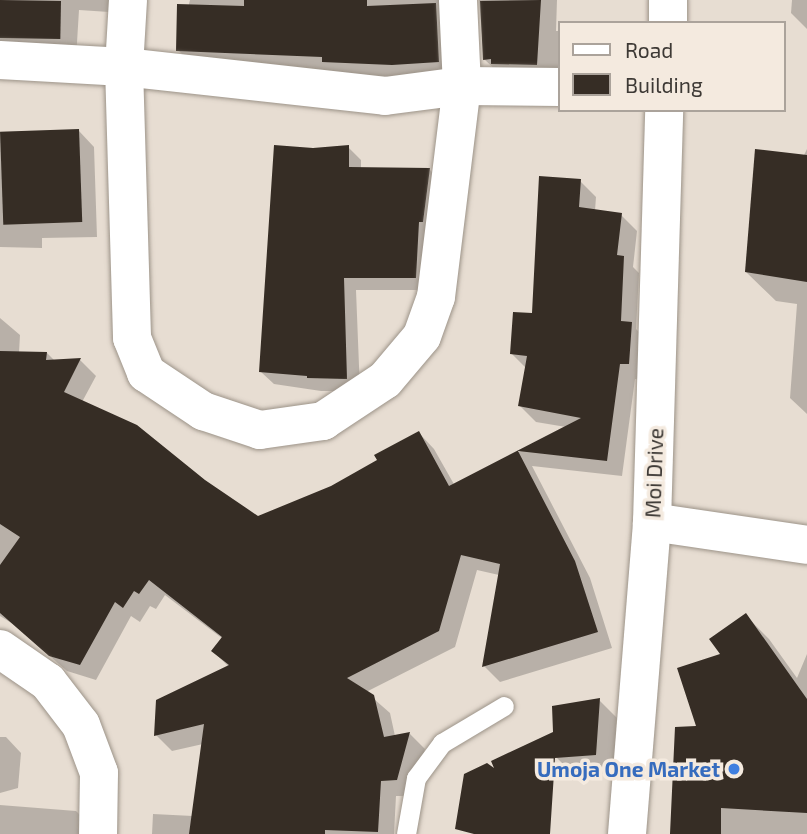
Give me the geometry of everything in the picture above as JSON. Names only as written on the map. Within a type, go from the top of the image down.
[{"type":"street","points":[[128,0],[124,67],[132,338],[146,373],[203,411],[260,430],[323,421],[385,380],[422,336],[436,297],[462,86],[458,0]]},
{"type":"street","points":[[668,0],[668,21]]},
{"type":"street","points":[[0,60],[124,67],[385,96],[462,86],[558,87]]},
{"type":"street","name":"Moi Drive","points":[[627,834],[652,522],[664,112]]},
{"type":"street","points":[[652,522],[807,545]]},
{"type":"street","points":[[0,649],[48,682],[81,724],[99,773],[98,834]]},
{"type":"lane","points":[[406,834],[416,778],[442,743],[504,706]]},
{"type":"building","points":[[0,0],[61,1],[60,39],[0,38]]},
{"type":"building","points":[[244,0],[367,0],[367,6],[436,3],[439,62],[392,65],[322,62],[322,57],[176,51],[177,4],[244,6]]},
{"type":"building","points":[[541,0],[537,65],[491,64],[491,59],[483,60],[480,1]]},
{"type":"building","points":[[79,129],[82,222],[3,225],[0,132]]},
{"type":"building","points":[[274,145],[313,148],[349,145],[349,167],[430,168],[423,222],[419,222],[416,278],[344,278],[347,379],[307,378],[259,372]]},
{"type":"building","points":[[755,149],[807,155],[807,282],[745,272]]},
{"type":"building","points":[[539,176],[581,179],[579,207],[622,213],[617,255],[624,256],[621,321],[632,322],[629,364],[620,364],[607,461],[518,451],[575,561],[598,632],[482,667],[500,564],[461,555],[439,631],[347,678],[374,695],[384,737],[410,732],[397,780],[381,781],[378,832],[325,830],[325,834],[189,834],[204,724],[154,736],[156,700],[229,665],[211,651],[222,637],[149,580],[139,594],[134,591],[123,608],[115,602],[80,665],[49,656],[0,613],[0,565],[20,537],[0,524],[0,351],[47,352],[46,360],[81,358],[64,392],[137,425],[205,480],[258,516],[331,486],[377,460],[374,455],[419,431],[449,486],[581,418],[518,406],[527,356],[510,354],[513,312],[532,313]]},
{"type":"building","name":"Umoja One Market","points":[[746,613],[807,699],[807,813],[721,808],[721,834],[670,834],[675,727],[696,726],[677,668],[720,654],[709,639]]},
{"type":"building","points":[[600,698],[596,755],[555,758],[550,834],[474,834],[455,829],[464,774],[487,763],[494,768],[491,761],[553,732],[552,706]]},
{"type":"place","name":"Umoja One Market","points":[[734,769]]}]
